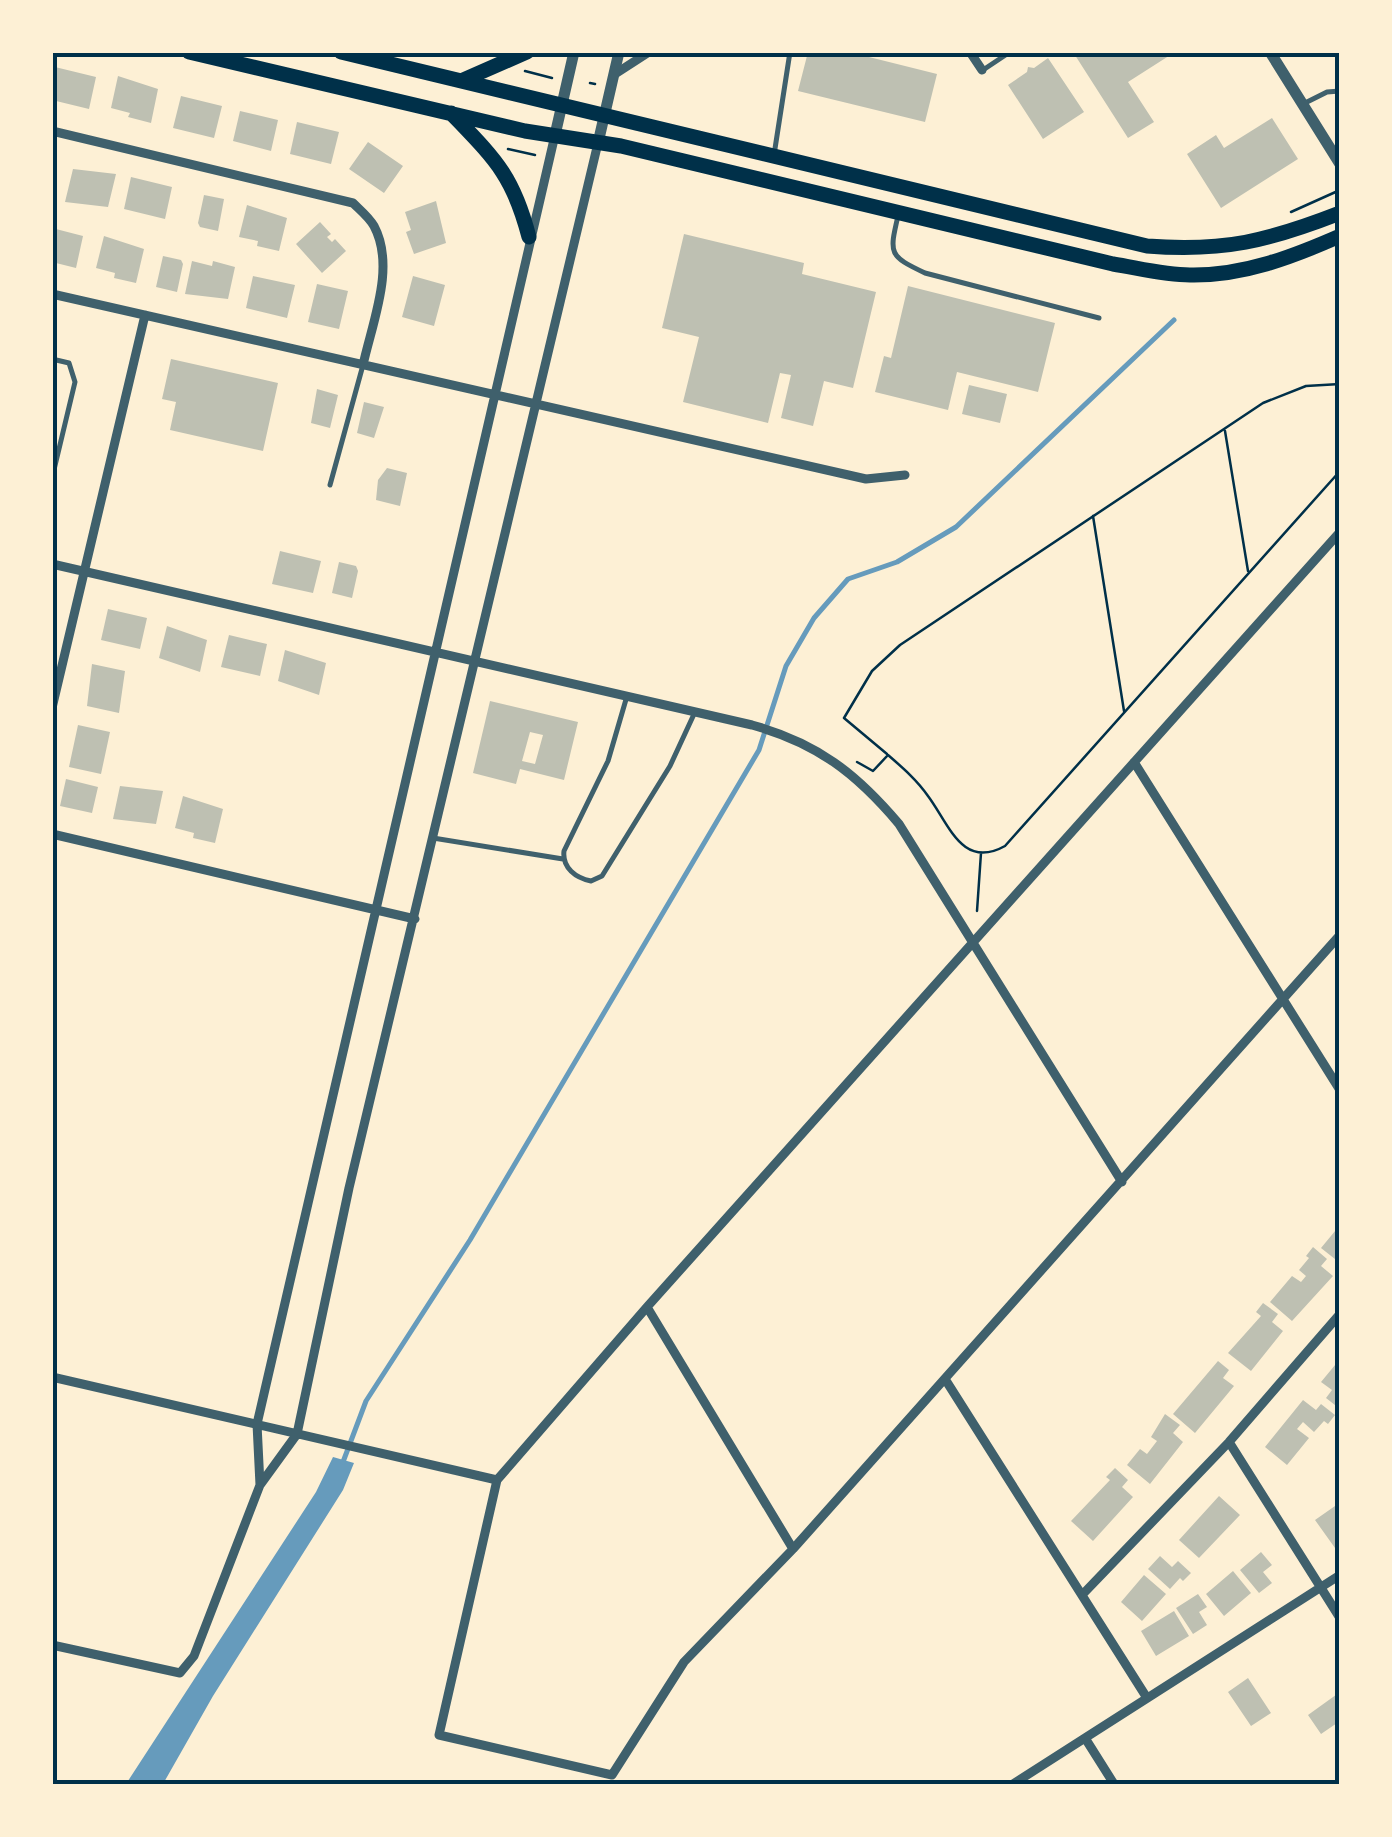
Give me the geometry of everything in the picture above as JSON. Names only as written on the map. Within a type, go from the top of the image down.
[{"type":"main road","points":[[188,52],[555,136],[598,142],[1113,264],[1190,275],[1249,269],[1296,256],[1340,236]]},
{"type":"main road","points":[[341,52],[1147,246],[1198,250],[1252,243],[1340,212]]},
{"type":"main road","points":[[463,80],[527,52]]},
{"type":"main road","points":[[451,113],[503,170],[519,197],[530,238]]},
{"type":"street","points":[[260,1485],[258,1424],[574,52]]},
{"type":"street","points":[[52,1644],[180,1673],[194,1656],[260,1485],[297,1434],[349,1188],[620,52]]},
{"type":"street","points":[[615,74],[649,52]]},
{"type":"street","points":[[970,52],[982,70]]},
{"type":"street","points":[[1270,52],[1338,158]]},
{"type":"street","points":[[52,130],[353,203],[373,223],[382,245],[383,272],[363,365]]},
{"type":"street","points":[[52,294],[866,479],[905,474]]},
{"type":"street","points":[[52,708],[145,316]]},
{"type":"street","points":[[1340,532],[647,1307],[498,1480],[439,1734],[612,1774],[684,1662],[792,1549],[1340,935]]},
{"type":"street","points":[[52,564],[752,725],[819,750],[878,798],[899,824],[1122,1182]]},
{"type":"street","points":[[1134,762],[1340,1090]]},
{"type":"street","points":[[52,834],[415,919]]},
{"type":"street","points":[[647,1307],[792,1549]]},
{"type":"street","points":[[1082,1595],[1228,1442],[1340,1314]]},
{"type":"street","points":[[52,1376],[498,1480]]},
{"type":"street","points":[[945,1379],[1147,1698]]},
{"type":"street","points":[[1228,1442],[1340,1618]]},
{"type":"street","points":[[1013,1784],[1340,1575]]},
{"type":"street","points":[[1085,1738],[1114,1784]]},
{"type":"lane","points":[[773,158],[790,52]]},
{"type":"lane","points":[[982,70],[1010,52]]},
{"type":"lane","points":[[1302,104],[1340,91]]},
{"type":"lane","points":[[899,213],[890,248],[905,264],[925,274],[1100,318]]},
{"type":"lane","points":[[52,359],[69,363],[75,382],[52,474]]},
{"type":"lane","points":[[330,485],[363,365]]},
{"type":"lane","points":[[563,859],[608,761],[627,696]]},
{"type":"lane","points":[[563,859],[569,870],[582,879],[591,882],[602,876],[670,766],[696,712]]},
{"type":"lane","points":[[433,838],[563,859]]},
{"type":"path","points":[[518,69],[538,78],[553,78]]},
{"type":"path","points":[[496,146],[536,155]]},
{"type":"path","points":[[1278,218],[1340,190]]},
{"type":"path","points":[[1340,384],[1324,383],[1293,390],[1263,403],[900,644],[872,671],[844,718],[915,778],[962,845],[982,853],[997,851],[1012,840],[1340,471]]},
{"type":"path","points":[[1224,428],[1248,573]]},
{"type":"path","points":[[1092,516],[1125,712]]},
{"type":"path","points":[[848,757],[873,771],[888,755]]},
{"type":"path","points":[[977,911],[982,853]]},
{"type":"water","points":[[333,1457],[354,1463],[343,1490],[213,1696],[163,1784],[126,1784],[316,1492]]},
{"type":"building","points":[[808,52],[849,52],[937,74],[925,122],[798,91]]},
{"type":"building","points":[[1073,52],[1175,52],[1128,82],[1154,122],[1128,138]]},
{"type":"building","points":[[1048,58],[1084,112],[1043,139],[1008,85],[1027,72],[1028,67],[1034,68]]},
{"type":"building","points":[[55,67],[96,77],[89,109],[52,100]]},
{"type":"building","points":[[118,76],[158,89],[151,123],[111,108]]},
{"type":"building","points":[[181,96],[222,106],[214,138],[173,128]]},
{"type":"building","points":[[240,111],[278,120],[271,151],[233,141]]},
{"type":"building","points":[[1272,118],[1298,159],[1221,208],[1187,154],[1216,135],[1224,148]]},
{"type":"building","points":[[297,122],[339,132],[331,164],[290,154]]},
{"type":"building","points":[[368,142],[403,166],[384,193],[349,169]]},
{"type":"building","points":[[73,169],[116,174],[108,207],[65,202]]},
{"type":"building","points":[[131,177],[172,187],[165,219],[124,209]]},
{"type":"building","points":[[204,195],[224,199],[218,231],[198,223]]},
{"type":"building","points":[[436,201],[446,243],[414,254],[406,232],[411,230],[405,212]]},
{"type":"building","points":[[247,205],[287,218],[279,251],[239,237]]},
{"type":"building","points":[[320,222],[331,234],[327,237],[332,242],[335,239],[346,251],[322,273],[296,244]]},
{"type":"building","points":[[52,228],[83,236],[76,268],[52,262]]},
{"type":"building","points":[[684,234],[804,263],[802,274],[876,292],[853,388],[824,381],[813,426],[781,418],[791,375],[780,373],[768,423],[683,402],[699,337],[662,328]]},
{"type":"building","points":[[104,236],[144,249],[136,283],[114,278],[115,273],[96,268]]},
{"type":"building","points":[[163,256],[183,264],[177,292],[156,287]]},
{"type":"building","points":[[192,261],[235,267],[228,299],[185,294]]},
{"type":"building","points":[[253,276],[295,285],[287,318],[246,308]]},
{"type":"building","points":[[413,276],[445,285],[434,326],[402,317]]},
{"type":"building","points":[[317,284],[348,291],[339,329],[308,322]]},
{"type":"building","points":[[908,286],[1055,323],[1038,392],[957,372],[948,410],[875,392],[884,356],[891,358]]},
{"type":"building","points":[[171,359],[278,383],[263,451],[170,430],[176,402],[162,399]]},
{"type":"building","points":[[969,385],[1007,394],[1000,423],[962,414]]},
{"type":"building","points":[[317,389],[338,395],[330,428],[311,423]]},
{"type":"building","points":[[364,402],[384,407],[374,438],[357,433]]},
{"type":"building","points":[[387,468],[407,473],[400,506],[376,500],[378,480]]},
{"type":"building","points":[[280,551],[321,561],[313,593],[272,584]]},
{"type":"building","points":[[339,562],[356,566],[358,571],[352,598],[332,593]]},
{"type":"building","points":[[108,609],[147,618],[140,649],[101,640]]},
{"type":"building","points":[[167,626],[207,640],[200,672],[159,658]]},
{"type":"building","points":[[229,635],[267,644],[260,676],[221,667]]},
{"type":"building","points":[[285,650],[326,663],[319,695],[278,681]]},
{"type":"building","points":[[92,664],[125,671],[119,713],[87,706]]},
{"type":"building","points":[[490,701],[578,722],[564,780],[520,769],[516,784],[473,773]],"holes":[[[530,732],[543,735],[535,764],[522,761]]]},
{"type":"building","points":[[78,725],[110,732],[101,774],[69,767]]},
{"type":"building","points":[[66,779],[98,787],[92,813],[60,806]]},
{"type":"building","points":[[120,786],[163,791],[156,824],[113,819]]},
{"type":"building","points":[[183,796],[223,809],[215,843],[193,838],[194,833],[175,828]]},
{"type":"building","points":[[1340,1225],[1340,1263],[1321,1248]]},
{"type":"building","points":[[1313,1247],[1327,1259],[1321,1266],[1333,1276],[1292,1321],[1270,1302],[1292,1276],[1301,1282],[1306,1276],[1299,1270]]},
{"type":"building","points":[[1263,1303],[1278,1314],[1272,1322],[1283,1331],[1251,1371],[1228,1353],[1261,1316],[1256,1312]]},
{"type":"building","points":[[1340,1359],[1340,1409],[1326,1398],[1332,1390],[1321,1382]]},
{"type":"building","points":[[1218,1361],[1229,1370],[1223,1378],[1234,1386],[1195,1433],[1173,1414]]},
{"type":"building","points":[[1303,1400],[1316,1410],[1321,1404],[1335,1415],[1314,1432],[1303,1422],[1297,1429],[1309,1438],[1287,1465],[1265,1447]]},
{"type":"building","points":[[1165,1414],[1180,1425],[1173,1433],[1183,1442],[1150,1484],[1127,1465],[1140,1449],[1147,1454],[1157,1441],[1151,1437]]},
{"type":"building","points":[[1115,1468],[1128,1480],[1122,1487],[1133,1497],[1093,1541],[1071,1521],[1110,1480],[1106,1477]]},
{"type":"building","points":[[1219,1496],[1240,1515],[1199,1558],[1179,1540]]},
{"type":"building","points":[[1335,1506],[1340,1512],[1340,1544],[1335,1548],[1315,1520]]},
{"type":"building","points":[[1261,1552],[1272,1565],[1263,1572],[1272,1583],[1259,1593],[1240,1570]]},
{"type":"building","points":[[1160,1556],[1172,1567],[1178,1561],[1191,1573],[1170,1589],[1148,1569]]},
{"type":"building","points":[[1233,1571],[1251,1593],[1224,1616],[1206,1594]]},
{"type":"building","points":[[1144,1575],[1166,1594],[1142,1621],[1121,1602]]},
{"type":"building","points":[[1198,1594],[1207,1607],[1199,1612],[1207,1625],[1193,1634],[1176,1608]]},
{"type":"building","points":[[1174,1611],[1189,1636],[1156,1656],[1141,1631]]},
{"type":"building","points":[[1248,1678],[1271,1713],[1251,1726],[1228,1692]]},
{"type":"building","points":[[1340,1692],[1340,1721],[1321,1734],[1308,1715]]},
{"type":"waterway","points":[[343,1462],[366,1401],[470,1240],[759,750],[786,666],[814,618],[848,579],[897,562],[956,527],[1174,320]]}]
